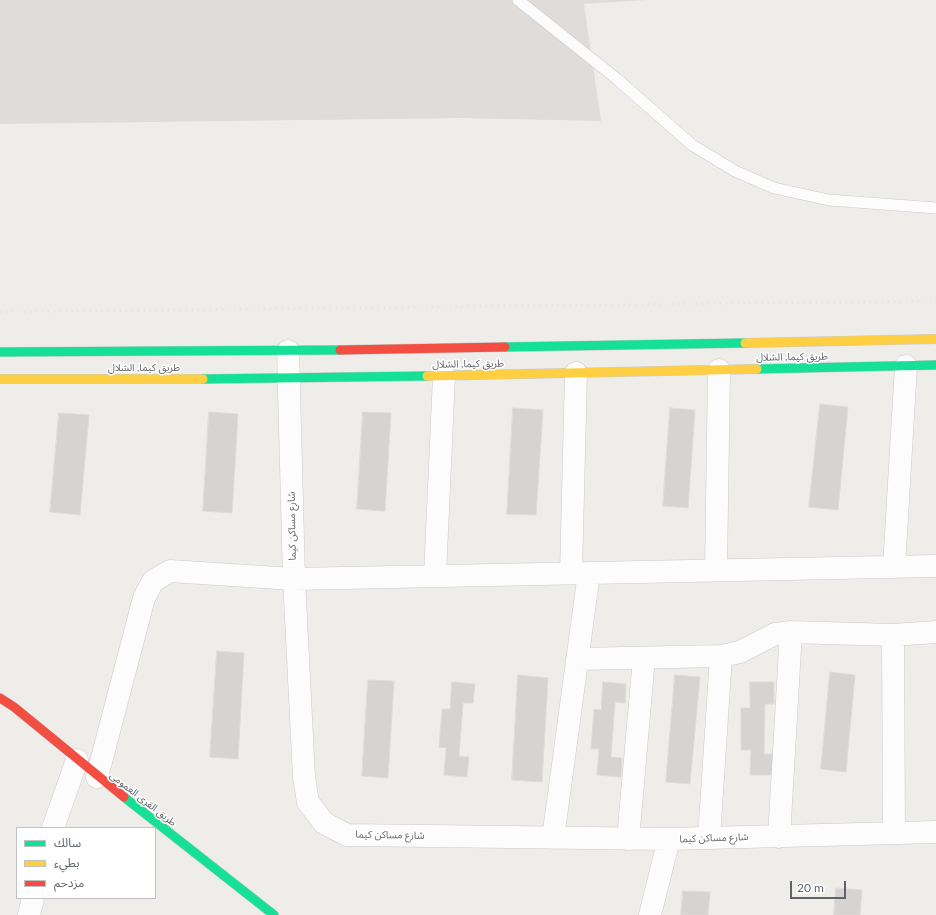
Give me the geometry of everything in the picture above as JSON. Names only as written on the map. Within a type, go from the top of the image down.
[{"type":"main road","name":"طريق كيما, الشلال","points":[[0,352],[288,352],[936,339]]},
{"type":"main road","name":"طريق كيما, الشلال","points":[[0,379],[288,379],[936,365]]},
{"type":"main road","name":"طريق القرى العمومى","points":[[0,698],[14,707],[98,777],[274,915]]},
{"type":"street","name":"شارع مساكن كيما","points":[[288,352],[294,579],[304,777],[308,802],[324,823],[347,834],[553,838],[669,839],[936,832]]},
{"type":"street","points":[[894,567],[906,366]]},
{"type":"street","points":[[716,570],[719,370]]},
{"type":"street","points":[[553,838],[577,659],[580,573],[576,373]]},
{"type":"street","points":[[435,576],[444,376]]},
{"type":"street","points":[[98,777],[144,598],[153,581],[170,571],[294,579],[936,566]]},
{"type":"street","points":[[577,659],[721,656],[740,652],[775,634],[791,632],[893,635],[936,632]]},
{"type":"street","points":[[779,837],[791,632]]},
{"type":"street","points":[[893,635],[894,833]]},
{"type":"street","points":[[709,838],[721,656]]},
{"type":"street","points":[[628,839],[644,658]]},
{"type":"street","points":[[53,827],[77,760]]},
{"type":"street","points":[[650,915],[669,839]]},
{"type":"street","points":[[29,915],[33,899]]},
{"type":"lane","points":[[518,0],[617,79],[692,145],[735,171],[774,188],[830,200],[936,208]]},
{"type":"shaded area","points":[[0,0],[647,0],[584,4],[601,121],[462,118],[0,124]]},
{"type":"building","points":[[820,404],[848,407],[838,510],[809,507]]},
{"type":"building","points":[[513,408],[543,410],[536,515],[507,514]]},
{"type":"building","points":[[670,408],[695,410],[688,508],[663,506]]},
{"type":"building","points":[[209,412],[238,414],[232,513],[203,511]]},
{"type":"building","points":[[363,412],[391,413],[385,511],[357,509]]},
{"type":"building","points":[[59,413],[89,415],[80,515],[50,512]]},
{"type":"building","points":[[217,651],[244,653],[238,759],[210,757]]},
{"type":"building","points":[[830,672],[855,675],[846,772],[821,769]]},
{"type":"building","points":[[518,675],[548,678],[542,782],[512,780]]},
{"type":"building","points":[[675,675],[700,677],[690,784],[666,782]]},
{"type":"building","points":[[368,680],[394,681],[388,778],[362,776]]},
{"type":"building","points":[[452,682],[475,684],[473,703],[463,703],[459,756],[469,757],[467,777],[444,775],[446,748],[439,747],[442,709],[450,709]]},
{"type":"building","points":[[603,682],[626,684],[625,703],[615,702],[611,757],[622,758],[621,777],[597,775],[599,749],[591,749],[594,709],[601,710]]},
{"type":"building","points":[[750,682],[774,682],[774,704],[765,704],[764,754],[776,754],[776,775],[750,775],[751,750],[741,750],[741,708],[750,708]]},
{"type":"building","points":[[836,888],[862,890],[860,915],[834,915]]},
{"type":"building","points":[[683,891],[710,892],[708,915],[681,915]]},
{"type":"railway","points":[[0,312],[936,301]]},
{"type":"traffic: fast","points":[[505,347],[745,343]]},
{"type":"traffic: fast","points":[[0,352],[340,350]]},
{"type":"traffic: fast","points":[[757,369],[936,365]]},
{"type":"traffic: fast","points":[[203,379],[427,376]]},
{"type":"traffic: fast","points":[[124,797],[274,915]]},
{"type":"traffic: slow","points":[[745,343],[936,339]]},
{"type":"traffic: slow","points":[[427,376],[757,369]]},
{"type":"traffic: slow","points":[[0,379],[203,379]]},
{"type":"traffic: jam","points":[[340,350],[505,347]]},
{"type":"traffic: jam","points":[[0,698],[14,707],[124,797]]}]
